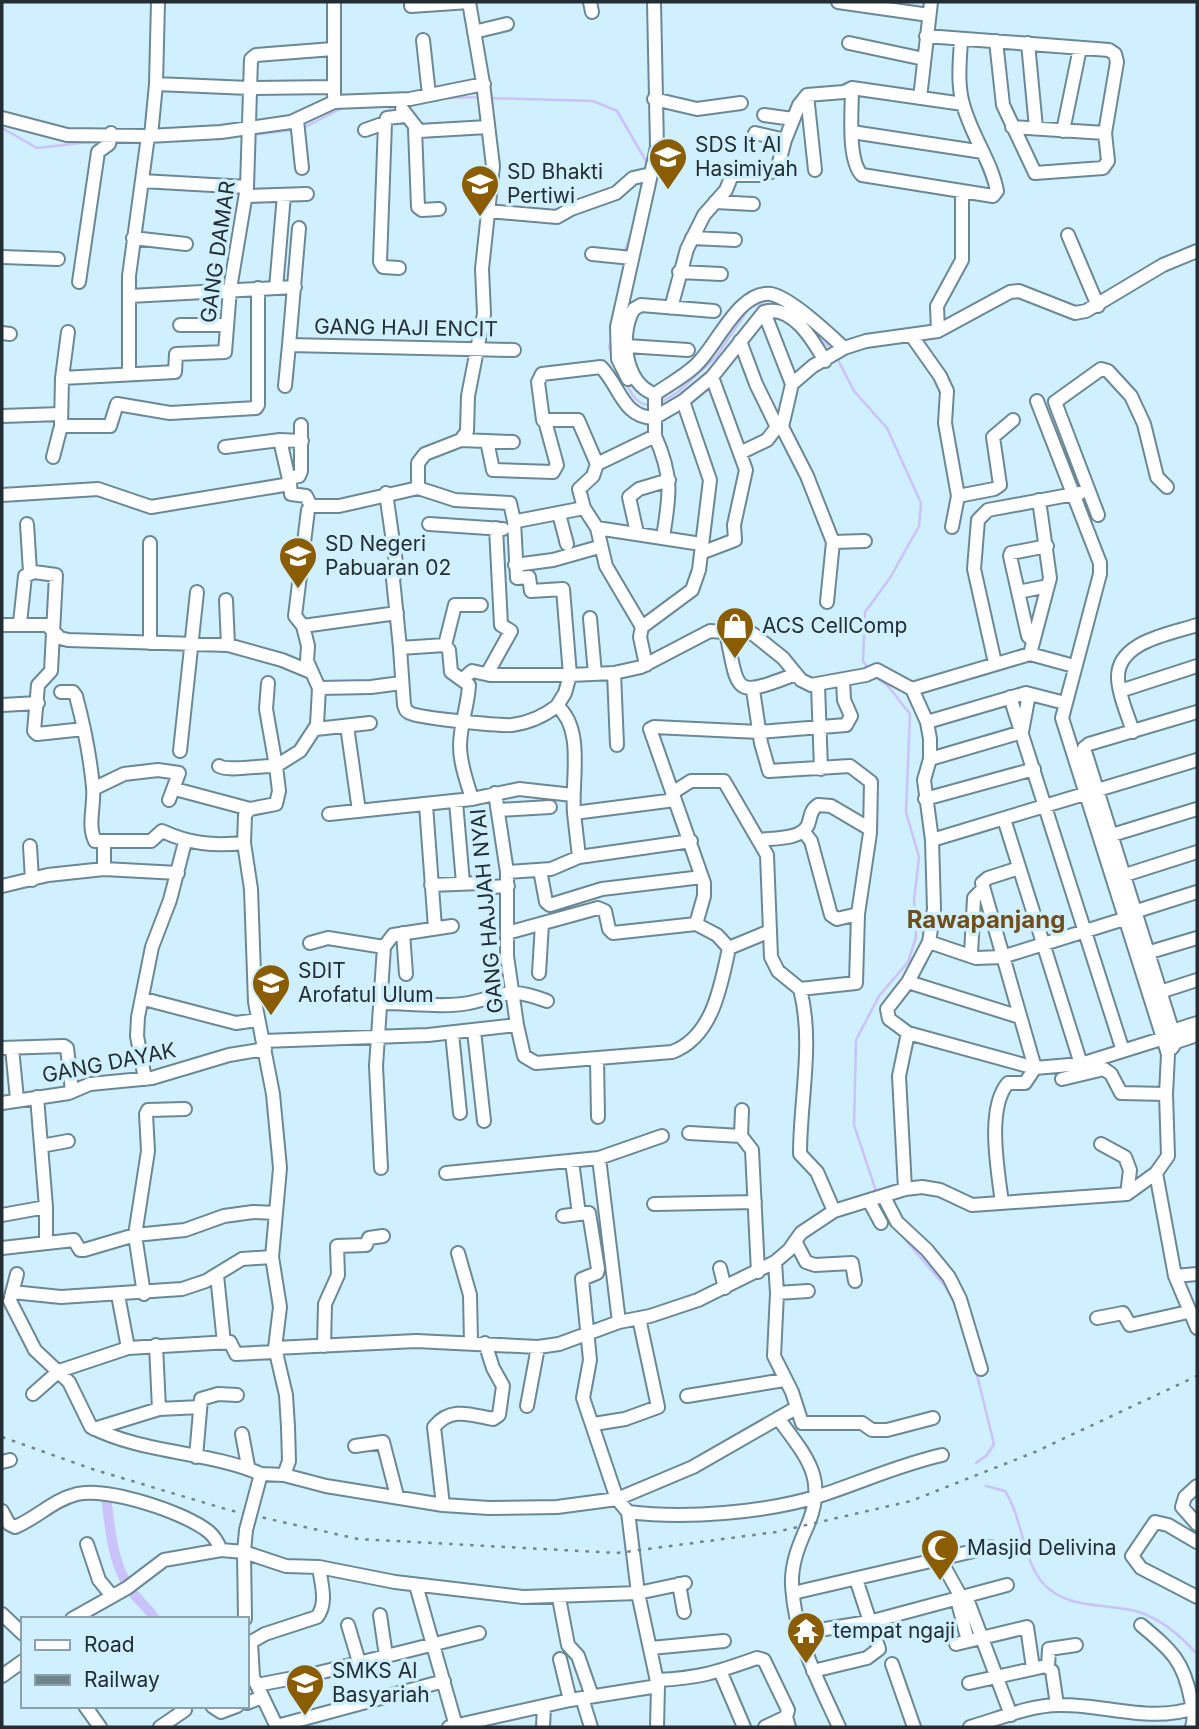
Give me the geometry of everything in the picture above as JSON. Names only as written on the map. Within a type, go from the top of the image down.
[{"type":"street","points":[[62,378],[129,373],[133,238],[156,84],[158,2]]},
{"type":"street","points":[[334,2],[334,102]]},
{"type":"street","points":[[411,2],[411,6],[469,2],[484,86],[493,166],[482,269],[484,314],[468,396],[467,431],[461,440]]},
{"type":"street","points":[[652,395],[633,385],[621,366],[617,351],[617,327],[626,295],[629,257],[646,174],[658,132],[654,99],[654,2]]},
{"type":"street","points":[[841,2],[930,8],[920,98]]},
{"type":"street","points":[[474,32],[507,24]]},
{"type":"street","points":[[926,36],[1028,43],[1109,50],[1116,58],[1105,133],[1108,161],[1103,168],[1038,174],[1033,170],[1012,127],[1000,93],[996,41]]},
{"type":"street","points":[[852,88],[852,132],[856,166],[862,175],[990,197],[996,194],[994,175],[963,104],[960,82],[961,39]]},
{"type":"street","points":[[423,40],[429,95]]},
{"type":"street","points":[[849,43],[924,58]]},
{"type":"street","points":[[1028,43],[1036,128]]},
{"type":"street","points":[[1063,131],[1080,48]]},
{"type":"street","name":"GANG DAMAR","points":[[129,373],[175,372],[176,355],[225,352],[230,289],[246,192],[252,56],[333,49]]},
{"type":"street","points":[[156,84],[249,88],[334,87]]},
{"type":"street","points":[[399,268],[383,267],[380,262],[387,118],[399,107],[429,95],[484,86]]},
{"type":"street","points":[[671,308],[679,272],[692,238],[726,190],[732,175],[762,175],[777,170],[785,140],[802,97],[844,92],[852,88],[963,104]]},
{"type":"street","points":[[807,95],[815,170]]},
{"type":"street","points":[[654,99],[697,109],[741,103]]},
{"type":"street","points":[[2,118],[67,135],[148,138],[248,133],[298,126],[334,102],[399,107],[415,129],[418,207],[422,210],[439,209]]},
{"type":"street","points":[[764,115],[793,118]]},
{"type":"street","points":[[365,130],[385,123]]},
{"type":"street","points":[[415,129],[424,132],[488,125]]},
{"type":"street","points":[[298,126],[302,169]]},
{"type":"street","points":[[1012,127],[1105,133]]},
{"type":"street","points":[[852,132],[983,152]]},
{"type":"street","points":[[755,133],[785,140]]},
{"type":"street","points":[[79,282],[98,152],[110,138]]},
{"type":"street","points":[[488,211],[557,217],[616,193],[646,174]]},
{"type":"street","points":[[142,181],[284,195],[307,194]]},
{"type":"street","points":[[938,331],[937,306],[962,260],[962,192]]},
{"type":"street","points":[[276,288],[284,195]]},
{"type":"street","points":[[715,202],[752,204]]},
{"type":"street","name":"GANG HAJI ENCIT","points":[[299,228],[289,345],[514,350]]},
{"type":"street","points":[[1068,235],[1098,306]]},
{"type":"street","points":[[133,238],[186,244]]},
{"type":"street","points":[[692,238],[735,240]]},
{"type":"street","points":[[740,453],[767,439],[779,427],[792,384],[803,372],[835,354],[866,341],[938,331],[1010,292],[1019,291],[1075,313],[1098,306],[1163,265],[1197,251]]},
{"type":"street","points":[[592,254],[629,257]]},
{"type":"street","points":[[2,257],[58,259]]},
{"type":"street","points":[[679,272],[722,274]]},
{"type":"street","points":[[130,296],[295,287]]},
{"type":"street","points":[[2,416],[110,426],[117,404],[170,413],[256,408],[258,288]]},
{"type":"street","points":[[652,395],[696,366],[744,304],[758,296],[776,296],[814,319],[835,354]]},
{"type":"street","points":[[663,537],[670,480],[655,436],[652,395],[632,373],[627,346],[630,315],[641,305],[714,311]]},
{"type":"street","points":[[487,441],[493,470],[553,472],[557,465],[538,382],[542,374],[594,367],[603,369],[632,411],[643,417],[654,416],[683,401],[712,377],[764,312],[774,309],[781,311],[835,354]]},
{"type":"street","points":[[764,312],[792,384]]},
{"type":"street","points":[[180,326],[226,325]]},
{"type":"street","points":[[53,457],[61,420],[62,378],[68,332]]},
{"type":"street","points":[[911,335],[945,383],[945,423],[958,496],[952,527]]},
{"type":"street","points":[[740,341],[756,384],[807,476],[833,542],[827,602]]},
{"type":"street","points":[[285,386],[289,345]]},
{"type":"street","points":[[627,346],[688,350]]},
{"type":"street","points":[[1167,487],[1157,477],[1143,424],[1131,396],[1108,371],[1101,369],[1055,402],[1100,569],[1062,718],[1090,793],[1124,919],[1163,991],[1176,1036]]},
{"type":"street","points":[[597,528],[663,537],[701,549],[735,540],[734,525],[746,470],[712,377]]},
{"type":"street","points":[[646,665],[640,637],[642,627],[692,590],[699,570],[710,480],[683,401]]},
{"type":"street","points":[[1037,401],[1080,493],[1098,515]]},
{"type":"street","points":[[545,421],[578,420],[597,464],[593,476],[584,481],[579,489],[584,508],[597,528],[599,547],[615,586],[642,627]]},
{"type":"street","points":[[958,496],[1000,485],[993,437],[1013,420]]},
{"type":"street","points":[[2,495],[98,489],[117,498],[151,507],[289,481],[300,475],[301,425]]},
{"type":"street","points":[[597,464],[655,436]]},
{"type":"street","points":[[225,447],[280,440],[302,441]]},
{"type":"street","points":[[219,766],[232,771],[252,765],[276,766],[300,751],[316,729],[319,688],[311,672],[303,626],[295,616],[304,530],[311,506],[306,496],[291,494],[280,440]]},
{"type":"street","points":[[418,488],[419,458],[461,440],[513,442]]},
{"type":"street","points":[[637,533],[629,497],[639,489],[670,480]]},
{"type":"street","points":[[311,506],[339,506],[386,493],[418,488],[455,500],[510,503],[514,523],[517,578],[529,578],[531,591],[563,589],[570,675],[557,706],[539,717],[512,725],[409,713],[404,705],[401,683],[393,579],[397,570],[386,493]]},
{"type":"street","points":[[995,663],[974,569],[978,520],[988,510],[1080,493]]},
{"type":"street","points":[[1030,654],[1051,569],[1039,500]]},
{"type":"street","points":[[429,524],[496,528],[584,508]]},
{"type":"street","points":[[559,514],[566,544],[566,541]]},
{"type":"street","points":[[20,623],[23,580],[30,572],[27,524]]},
{"type":"street","points":[[487,674],[511,631],[501,625],[496,528]]},
{"type":"street","points":[[833,542],[865,541]]},
{"type":"street","points":[[150,543],[150,643]]},
{"type":"street","points":[[1032,640],[1028,636],[1011,553],[1047,546]]},
{"type":"street","points":[[515,565],[553,560],[599,547]]},
{"type":"street","points":[[30,572],[58,578],[52,629],[51,671],[38,685],[37,734],[85,729]]},
{"type":"street","points":[[1018,593],[1048,586]]},
{"type":"street","points":[[180,751],[197,592]]},
{"type":"street","points":[[226,600],[228,645]]},
{"type":"street","points":[[445,645],[455,606],[481,605]]},
{"type":"street","points":[[303,626],[397,613]]},
{"type":"street","points":[[590,618],[594,674]]},
{"type":"street","points":[[2,625],[47,625],[60,638],[68,640],[228,645],[269,656],[311,672]]},
{"type":"street","points":[[1133,732],[1120,691],[1119,669],[1127,654],[1145,642],[1197,625]]},
{"type":"street","points":[[464,678],[472,671],[487,674],[614,673],[646,665],[705,632],[758,637],[811,685],[872,673],[887,673],[912,689],[928,722],[930,759],[924,775],[932,840],[933,909],[929,942],[908,982],[886,1013],[889,1019],[908,1033],[1035,1068],[1081,1064],[1161,1039]]},
{"type":"street","points":[[726,632],[738,685],[753,690],[796,674]]},
{"type":"street","points":[[400,648],[445,645]]},
{"type":"street","points":[[445,645],[449,650],[452,672],[464,678],[469,685],[460,746],[461,761],[472,799]]},
{"type":"street","points":[[912,689],[1030,654],[1074,666]]},
{"type":"street","points":[[1120,691],[1197,666]]},
{"type":"street","points":[[614,673],[617,745]]},
{"type":"street","points":[[696,924],[705,889],[691,841],[649,732],[652,727],[759,732],[846,725],[851,721],[844,700],[844,680]]},
{"type":"street","points":[[319,688],[372,687],[401,683]]},
{"type":"street","points":[[93,789],[124,774],[158,770],[179,773],[172,794],[250,808],[276,804],[279,791],[266,709],[268,684]]},
{"type":"street","points":[[818,685],[821,769]]},
{"type":"street","points":[[753,690],[759,732],[769,771],[850,766],[871,782],[870,829],[858,914],[856,983],[800,989]]},
{"type":"street","points":[[61,692],[73,692],[76,696],[85,729],[93,789],[91,831],[95,841],[151,841],[159,831],[185,842],[216,846],[244,844]]},
{"type":"street","points":[[928,722],[1010,696],[1028,694],[1065,704]]},
{"type":"street","points":[[1021,732],[1028,694]]},
{"type":"street","points":[[1010,696],[1122,1051]]},
{"type":"street","points":[[2,705],[38,703]]},
{"type":"street","points":[[557,706],[567,718],[574,745],[573,795],[579,857]]},
{"type":"street","points":[[1168,1054],[1161,1039],[1137,911],[1112,835],[1090,793],[1085,746],[1197,712]]},
{"type":"street","points":[[316,729],[370,723]]},
{"type":"street","points":[[347,726],[359,811]]},
{"type":"street","points":[[930,759],[1021,732]]},
{"type":"street","points":[[932,840],[1197,760]]},
{"type":"street","points":[[925,799],[1034,769]]},
{"type":"street","points":[[574,813],[674,796],[691,781],[724,781],[767,855],[771,957],[778,971],[800,989],[807,1043],[800,1154],[817,1172],[834,1211]]},
{"type":"street","points":[[329,814],[456,802],[519,789],[573,795]]},
{"type":"street","name":"GANG HAJJAH NYAI","points":[[495,793],[507,872],[510,992],[524,1056],[530,1062],[597,1060]]},
{"type":"street","points":[[456,802],[463,883]]},
{"type":"street","points":[[426,805],[435,928]]},
{"type":"street","points":[[803,831],[812,810],[818,805],[831,806],[870,829]]},
{"type":"street","points":[[499,810],[550,807]]},
{"type":"street","points":[[250,808],[245,815],[244,844],[250,880],[253,984],[280,1168],[272,1257],[280,1307],[275,1350],[286,1400],[289,1461],[284,1475]]},
{"type":"street","points":[[1112,835],[1197,809]]},
{"type":"street","points":[[1004,819],[1081,1064]]},
{"type":"street","points":[[759,840],[803,831]]},
{"type":"street","points":[[803,831],[811,841],[831,915],[837,919],[858,914]]},
{"type":"street","points":[[507,872],[558,867],[579,857],[691,841]]},
{"type":"street","points":[[104,842],[104,869]]},
{"type":"street","points":[[145,1079],[137,1035],[152,947],[178,873],[185,842]]},
{"type":"street","points":[[30,846],[32,880]]},
{"type":"street","points":[[1125,875],[1197,852]]},
{"type":"street","points":[[1019,868],[988,877],[982,883],[1035,1068]]},
{"type":"street","points":[[2,886],[104,869],[178,873]]},
{"type":"street","points":[[540,870],[546,902],[550,905],[601,889],[702,877]]},
{"type":"street","points":[[432,885],[463,883],[508,886]]},
{"type":"street","points":[[971,954],[974,898],[983,889]]},
{"type":"street","points":[[1137,911],[1197,892]]},
{"type":"street","points":[[507,933],[598,908],[605,911],[610,931],[613,933],[696,924],[717,935],[729,947]]},
{"type":"street","points":[[929,942],[985,959],[1002,957],[1124,919]]},
{"type":"street","points":[[539,973],[542,924]]},
{"type":"street","points":[[381,1168],[376,1066],[384,947],[393,935],[452,926]]},
{"type":"street","points":[[729,947],[770,931]]},
{"type":"street","points":[[403,933],[406,974]]},
{"type":"street","points":[[310,943],[328,938],[384,947]]},
{"type":"street","points":[[1148,960],[1197,938]]},
{"type":"street","points":[[598,1117],[597,1060],[678,1050],[693,1037],[712,1011],[729,947]]},
{"type":"street","points":[[1163,991],[1197,981]]},
{"type":"street","points":[[908,982],[1020,1017]]},
{"type":"street","points":[[382,1003],[468,1003],[510,992],[525,992],[547,1001]]},
{"type":"street","points":[[144,999],[236,1023],[258,1020]]},
{"type":"street","points":[[33,1394],[59,1371],[128,1348],[156,1345],[169,1348],[232,1343],[236,1354],[324,1346],[471,1342],[552,1346],[619,1322],[698,1300],[725,1288],[775,1262],[801,1233],[834,1211],[905,1189],[922,1187],[940,1190],[972,1205],[1060,1196],[1127,1194],[1156,1173],[1168,1156],[1168,1054],[1176,1036],[1197,1023]]},
{"type":"street","name":"GANG DAYAK","points":[[2,1103],[72,1091],[90,1084],[145,1079],[264,1045],[452,1033],[517,1026]]},
{"type":"street","points":[[474,1031],[484,1121]]},
{"type":"street","points":[[452,1033],[460,1113]]},
{"type":"street","points":[[905,1189],[899,1076],[908,1033]]},
{"type":"street","points":[[1176,1036],[1197,1035]]},
{"type":"street","points":[[17,1099],[7,1048],[67,1048],[72,1091]]},
{"type":"street","points":[[1002,1203],[996,1150],[1000,1093],[1008,1083],[1025,1083],[1035,1068]]},
{"type":"street","points":[[1062,1079],[1104,1069],[1111,1074],[1121,1093],[1166,1094]]},
{"type":"street","points":[[37,1097],[46,1207],[46,1242]]},
{"type":"street","points":[[144,1294],[135,1235],[148,1151],[146,1114],[148,1110],[185,1109]]},
{"type":"street","points":[[742,1110],[741,1136],[755,1158],[758,1272]]},
{"type":"street","points":[[689,1133],[741,1136]]},
{"type":"street","points":[[446,1173],[599,1158],[662,1136]]},
{"type":"street","points":[[41,1146],[68,1140]]},
{"type":"street","points":[[1101,1144],[1125,1157],[1130,1170],[1127,1194]]},
{"type":"street","points":[[599,1158],[619,1322]]},
{"type":"street","points":[[572,1161],[598,1269],[597,1273],[582,1279],[590,1360],[583,1398],[594,1424],[617,1499],[628,1512],[638,1593],[658,1683],[657,1727]]},
{"type":"street","points":[[1156,1173],[1175,1276],[1197,1328]]},
{"type":"street","points":[[877,1199],[881,1223]]},
{"type":"street","points":[[877,1199],[927,1250],[948,1277],[960,1299],[981,1369]]},
{"type":"street","points":[[654,1204],[755,1202]]},
{"type":"street","points":[[2,1215],[46,1207]]},
{"type":"street","points":[[563,1216],[605,1210]]},
{"type":"street","points":[[2,1248],[74,1240],[80,1250],[84,1250],[135,1235],[185,1230],[214,1219],[247,1212],[276,1213]]},
{"type":"street","points":[[324,1346],[325,1304],[338,1275],[337,1246],[366,1245],[369,1238],[383,1236]]},
{"type":"street","points":[[795,1241],[806,1262],[816,1265],[852,1263],[855,1281]]},
{"type":"street","points":[[458,1253],[470,1295],[471,1342]]},
{"type":"street","points":[[8,1299],[118,1296],[182,1289],[216,1275],[242,1259],[272,1257]]},
{"type":"street","points":[[775,1262],[778,1293],[774,1356],[794,1398],[802,1423],[862,1423],[875,1430],[892,1429],[933,1418]]},
{"type":"street","points":[[720,1268],[725,1288]]},
{"type":"street","points":[[17,1274],[8,1299],[30,1343],[69,1382],[88,1424],[94,1429],[196,1457],[248,1466]]},
{"type":"street","points":[[1175,1276],[1197,1274]]},
{"type":"street","points":[[216,1275],[224,1343]]},
{"type":"street","points":[[778,1293],[808,1291]]},
{"type":"street","points":[[118,1296],[128,1348]]},
{"type":"street","points":[[1097,1318],[1123,1313],[1130,1325],[1188,1312]]},
{"type":"street","points":[[594,1424],[625,1419],[658,1407],[639,1318]]},
{"type":"street","points":[[443,1504],[434,1427],[443,1417],[455,1413],[494,1419],[499,1415],[503,1386],[493,1368],[485,1343]]},
{"type":"street","points":[[156,1345],[159,1409]]},
{"type":"street","points":[[527,1406],[538,1347]]},
{"type":"street","points":[[687,1396],[784,1380]]},
{"type":"street","points":[[196,1457],[203,1397],[237,1395]]},
{"type":"street","points":[[94,1429],[159,1409],[200,1407]]},
{"type":"street","points":[[259,1479],[284,1475],[326,1486],[443,1504],[557,1507],[617,1499],[693,1467],[749,1432],[796,1408]]},
{"type":"street","points":[[778,1418],[804,1453],[815,1475],[817,1496],[798,1548],[793,1593],[805,1656],[839,1727]]},
{"type":"street","points":[[242,1434],[248,1466],[259,1479]]},
{"type":"street","points":[[355,1446],[383,1442],[397,1496]]},
{"type":"street","points":[[628,1512],[729,1513],[817,1496],[900,1464],[942,1455]]},
{"type":"street","points":[[245,1617],[246,1530],[259,1479]]},
{"type":"street","points":[[1197,1486],[1182,1502],[1184,1511],[1197,1524]]},
{"type":"street","points":[[2,1511],[9,1524],[15,1527],[65,1498],[106,1493],[142,1502],[208,1530],[221,1550]]},
{"type":"street","points":[[1197,1542],[1168,1525],[1155,1522],[1132,1556],[1141,1568],[1197,1597]]},
{"type":"street","points":[[87,1544],[99,1580],[112,1596]]},
{"type":"street","points":[[793,1593],[990,1547]]},
{"type":"street","points":[[75,1617],[131,1585],[163,1560],[221,1550],[244,1552],[276,1564],[319,1567],[416,1584],[559,1598],[638,1593],[682,1583],[684,1612]]},
{"type":"street","points":[[940,1559],[983,1636],[1011,1715]]},
{"type":"street","points":[[251,1642],[265,1634],[317,1617],[321,1612],[323,1595],[319,1567]]},
{"type":"street","points":[[813,1671],[877,1652],[878,1644],[856,1579]]},
{"type":"street","points":[[416,1584],[444,1681],[452,1726],[721,1672],[757,1658],[764,1660],[788,1710],[788,1722],[765,1727]]},
{"type":"street","points":[[800,1633],[869,1622],[1007,1585]]},
{"type":"street","points":[[961,1597],[962,1643],[1027,1627],[1033,1668]]},
{"type":"street","points":[[559,1598],[568,1645],[578,1656],[581,1698]]},
{"type":"street","points":[[2,1614],[21,1632]]},
{"type":"street","points":[[380,1615],[386,1656]]},
{"type":"street","points":[[348,1625],[359,1662]]},
{"type":"street","points":[[1141,1625],[1181,1663],[1187,1675],[1195,1708],[1192,1727]]},
{"type":"street","points":[[248,1629],[253,1677],[277,1727],[444,1681]]},
{"type":"street","points":[[248,1702],[259,1691],[359,1662],[479,1633]]},
{"type":"street","points":[[651,1648],[724,1641]]},
{"type":"street","points":[[1057,1705],[1052,1671],[1048,1667],[1049,1649],[1076,1645]]},
{"type":"street","points":[[560,1659],[581,1698],[591,1727]]},
{"type":"street","points":[[2,1676],[21,1662]]},
{"type":"street","points":[[892,1664],[914,1727]]},
{"type":"street","points":[[969,1683],[1048,1667]]},
{"type":"street","points":[[721,1672],[744,1727]]},
{"type":"street","points":[[970,1727],[1057,1705],[1148,1721],[1195,1708]]},
{"type":"street","points":[[543,1727],[544,1707]]},
{"type":"street","points":[[86,1708],[100,1727]]},
{"type":"street","points":[[215,1708],[221,1712],[232,1708]]},
{"type":"street","points":[[160,1727],[185,1710]]},
{"type":"waterway","points":[[446,98],[481,97]]},
{"type":"waterway","points":[[488,98],[593,101],[617,111],[646,161],[645,171]]},
{"type":"waterway","points":[[385,105],[390,108],[398,106]]},
{"type":"waterway","points":[[303,128],[344,107]]},
{"type":"waterway","points":[[2,128],[37,148],[98,141]]},
{"type":"waterway","points":[[251,135],[293,130]]},
{"type":"waterway","points":[[638,205],[643,181]]},
{"type":"waterway","points":[[624,252],[632,232]]},
{"type":"waterway","points":[[658,404],[678,392],[716,357],[749,308],[771,299],[786,309]]},
{"type":"waterway","points":[[806,322],[832,350]]},
{"type":"waterway","points":[[612,337],[609,347],[613,357]]},
{"type":"waterway","points":[[836,356],[854,391],[887,428],[921,503],[919,526],[890,578],[865,612],[863,661],[868,668]]},
{"type":"waterway","points":[[625,382],[638,401],[652,405]]},
{"type":"waterway","points":[[874,676],[888,686],[910,714],[906,812],[919,857],[914,900],[916,937],[908,962],[879,996],[856,1040],[854,1125],[877,1194]]},
{"type":"waterway","points":[[897,1230],[945,1286],[955,1305]]},
{"type":"waterway","points":[[976,1371],[994,1444],[987,1455],[976,1463]]},
{"type":"waterway","points":[[986,1486],[1005,1491],[1011,1501],[1030,1561],[1041,1581],[1050,1590],[1071,1601],[1131,1610],[1149,1616],[1175,1633],[1197,1654]]},
{"type":"waterway","points":[[106,1496],[113,1546],[120,1571],[133,1593],[154,1617]]},
{"type":"railway","points":[[2,1437],[95,1470],[229,1510],[358,1539],[617,1553],[776,1532],[911,1501],[1035,1452],[1197,1376]]},
{"type":"place","name":"SDS It Al Hasimiyah","points":[[668,191]]},
{"type":"place","name":"SD Bhakti Pertiwi","points":[[480,218]]},
{"type":"place","name":"SD Negeri Pabuaran 02","points":[[298,590]]},
{"type":"place","name":"ACS CellComp","points":[[735,660]]},
{"type":"place","name":"SDIT Arofatul Ulum","points":[[271,1017]]},
{"type":"place","name":"Masjid Delivina","points":[[940,1582]]},
{"type":"place","name":"tempat ngaji","points":[[806,1665]]},
{"type":"place","name":"SMKS Al Basyariah","points":[[305,1717]]},
{"type":"district","name":"Rawapanjang","points":[[986,920]]}]
